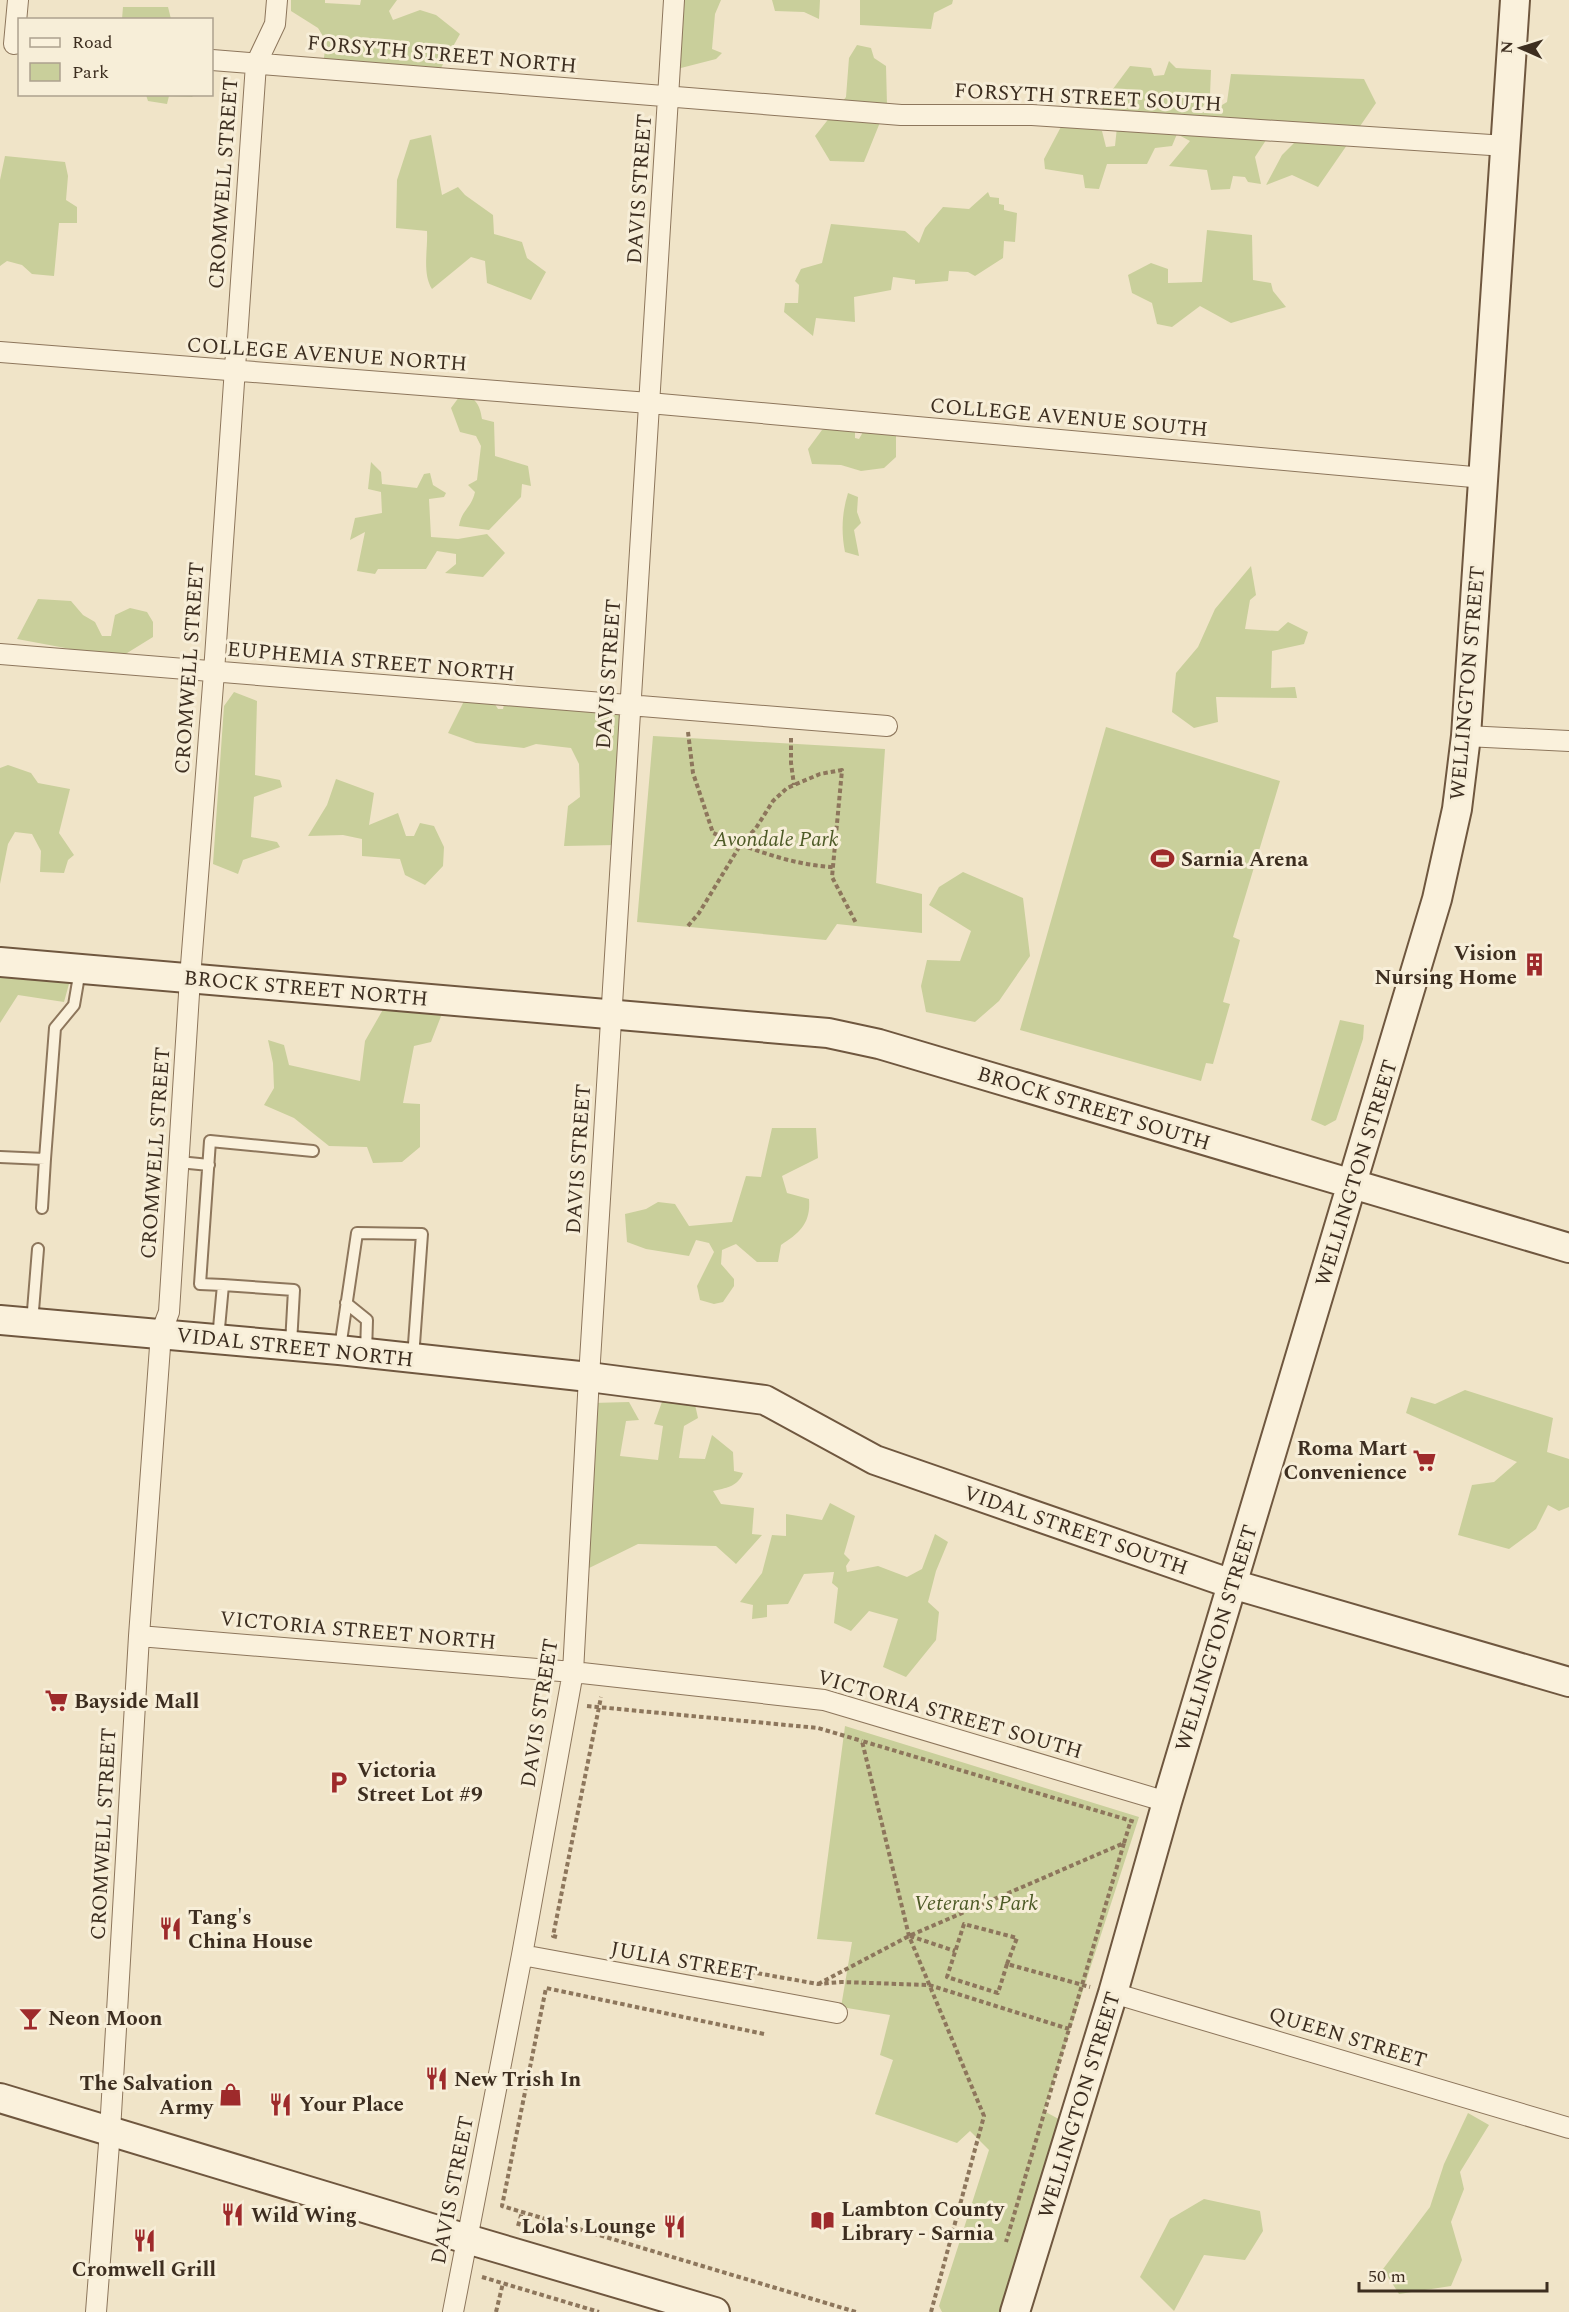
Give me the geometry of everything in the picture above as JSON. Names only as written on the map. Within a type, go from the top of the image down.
[{"type":"main road","name":"WELLINGTON STREET","points":[[1015,2312],[1113,1993],[1159,1829],[1153,1798],[1232,1584],[1437,899],[1457,809],[1466,736],[1515,0]]},
{"type":"main road","name":"BROCK STREET NORTH","points":[[0,962],[611,1013]]},
{"type":"main road","name":"BROCK STREET SOUTH","points":[[611,1013],[828,1033],[879,1044],[1569,1248]]},
{"type":"main road","name":"VIDAL STREET NORTH","points":[[0,1320],[162,1333],[589,1377]]},
{"type":"main road","name":"VIDAL STREET SOUTH","points":[[589,1377],[765,1400],[874,1460],[1232,1584],[1569,1682]]},
{"type":"main road","points":[[0,2098],[715,2312]]},
{"type":"street","points":[[11,44],[18,0]]},
{"type":"street","name":"CROMWELL STREET","points":[[96,2312],[111,2131],[138,1636],[162,1333],[169,1311],[190,978],[214,672],[256,63],[275,24],[277,0]]},
{"type":"street","name":"DAVIS STREET","points":[[453,2312],[522,1955],[573,1672],[589,1377],[674,0]]},
{"type":"street","name":"FORSYTH STREET NORTH","points":[[213,60],[668,96]]},
{"type":"street","name":"FORSYTH STREET SOUTH","points":[[668,96],[901,115],[1032,115],[1506,146]]},
{"type":"street","name":"COLLEGE AVENUE NORTH","points":[[0,352],[650,403]]},
{"type":"street","name":"COLLEGE AVENUE SOUTH","points":[[650,403],[1484,478]]},
{"type":"street","name":"EUPHEMIA STREET NORTH","points":[[0,654],[630,707],[887,726]]},
{"type":"street","points":[[1466,736],[1569,741]]},
{"type":"street","name":"VICTORIA STREET NORTH","points":[[138,1636],[573,1672]]},
{"type":"street","name":"VICTORIA STREET SOUTH","points":[[573,1672],[824,1700],[1153,1798]]},
{"type":"street","name":"JULIA STREET","points":[[522,1955],[837,2013]]},
{"type":"street","name":"QUEEN STREET","points":[[1113,1993],[1569,2128]]},
{"type":"lane","points":[[42,1208],[55,1028],[74,1005],[80,969]]},
{"type":"lane","points":[[291,1346],[294,1290],[200,1284],[210,1141],[313,1151]]},
{"type":"lane","points":[[0,1156],[45,1159]]},
{"type":"lane","points":[[179,1162],[209,1165]]},
{"type":"lane","points":[[353,1352],[346,1303],[357,1233],[422,1234],[413,1359]]},
{"type":"lane","points":[[32,1323],[38,1249]]},
{"type":"lane","points":[[218,1339],[223,1285]]},
{"type":"lane","points":[[346,1303],[367,1320],[353,1352]]},
{"type":"path","points":[[686,711],[693,772],[713,833],[789,860],[833,867]]},
{"type":"path","points":[[792,719],[791,763],[794,785]]},
{"type":"path","points":[[688,926],[699,913],[741,844],[756,828],[773,801],[787,788],[820,774],[842,770],[832,877],[856,923]]},
{"type":"path","points":[[565,1938],[553,1936],[605,1675]]},
{"type":"path","points":[[567,1704],[818,1728],[1159,1829]]},
{"type":"path","points":[[862,1741],[909,1936],[984,2116],[931,2312]]},
{"type":"path","points":[[1005,2244],[1131,1821],[1153,1798]]},
{"type":"path","points":[[818,1984],[909,1936],[1124,1843]]},
{"type":"path","points":[[964,1924],[1017,1938],[1007,1964],[998,1993],[947,1977],[964,1924]]},
{"type":"path","points":[[909,1936],[955,1951]]},
{"type":"path","points":[[703,1963],[818,1984],[840,1982],[929,1984],[1068,2029]]},
{"type":"path","points":[[1007,1964],[1113,1993]]},
{"type":"path","points":[[764,2034],[546,1988],[502,2206],[856,2312]]},
{"type":"path","points":[[461,2271],[599,2312]]},
{"type":"green space","points":[[291,0],[325,0],[325,3],[360,5],[361,0],[397,0],[389,11],[393,20],[420,10],[436,15],[460,34],[437,75],[323,66],[326,41],[318,28],[291,11]]},
{"type":"green space","points":[[676,0],[721,0],[715,14],[712,49],[722,53],[716,59],[677,69]]},
{"type":"green space","points":[[772,0],[820,0],[819,19],[804,12],[775,11]]},
{"type":"green space","points":[[860,0],[953,0],[952,4],[934,13],[931,29],[860,25]]},
{"type":"green space","points":[[123,7],[168,7],[171,18],[122,18]]},
{"type":"green space","points":[[857,45],[871,48],[874,58],[886,66],[887,105],[864,162],[830,161],[815,136],[846,97],[849,58]]},
{"type":"green space","points":[[1169,61],[1176,68],[1211,70],[1210,95],[1200,111],[1212,111],[1227,102],[1231,74],[1364,79],[1376,103],[1318,187],[1292,175],[1266,185],[1282,155],[1300,137],[1270,134],[1255,157],[1261,184],[1248,182],[1245,177],[1233,176],[1230,189],[1211,190],[1207,170],[1169,166],[1190,141],[1177,134],[1172,146],[1155,148],[1147,164],[1107,164],[1099,189],[1085,188],[1083,175],[1045,169],[1044,159],[1063,123],[1102,131],[1106,147],[1115,146],[1117,127],[1102,114],[1104,101],[1130,66],[1151,68],[1154,76],[1164,75]]},
{"type":"green space","points":[[147,96],[169,96],[167,104],[148,101]]},
{"type":"green space","points":[[431,135],[442,195],[458,187],[465,195],[493,215],[494,234],[522,242],[527,258],[546,272],[531,300],[487,283],[485,261],[471,257],[432,289],[426,269],[427,231],[396,228],[397,180],[410,140]]},
{"type":"green space","points":[[5,156],[65,162],[68,176],[66,200],[77,207],[77,223],[59,223],[54,276],[32,274],[22,265],[7,261],[0,266],[0,180]]},
{"type":"green space","points":[[988,192],[990,197],[999,198],[999,204],[1004,205],[1004,210],[1017,213],[1015,242],[1004,241],[1003,258],[975,276],[968,272],[949,271],[948,281],[915,284],[915,280],[893,277],[891,290],[854,297],[855,322],[816,318],[813,336],[784,312],[785,303],[798,303],[799,285],[795,281],[801,269],[822,263],[831,224],[905,231],[919,243],[925,228],[943,207],[969,209]]},
{"type":"green space","points":[[1207,230],[1252,235],[1253,280],[1271,283],[1273,291],[1286,307],[1231,323],[1200,306],[1172,327],[1157,324],[1152,303],[1132,293],[1128,275],[1151,263],[1168,269],[1168,283],[1202,282]]},
{"type":"green space","points":[[462,393],[471,397],[476,403],[482,419],[494,422],[495,456],[528,466],[531,486],[522,484],[521,497],[489,530],[459,526],[475,492],[468,485],[477,480],[481,446],[476,436],[460,432],[451,408]]},
{"type":"green space","points":[[837,425],[855,431],[855,438],[859,439],[863,432],[890,431],[896,436],[896,457],[884,468],[861,471],[841,465],[812,464],[808,449],[822,430]]},
{"type":"green space","points":[[371,462],[381,472],[382,484],[417,488],[424,474],[430,473],[433,485],[446,493],[444,497],[429,499],[431,537],[458,539],[487,534],[505,553],[483,577],[445,573],[456,564],[456,554],[437,551],[426,569],[378,569],[375,574],[357,571],[365,532],[350,540],[355,518],[382,513],[381,492],[368,489]]},
{"type":"green space","points":[[848,493],[858,497],[857,512],[861,523],[854,530],[859,556],[845,552],[843,522]]},
{"type":"green space","points":[[1251,566],[1256,595],[1250,600],[1245,629],[1278,631],[1288,622],[1308,632],[1304,644],[1272,651],[1271,688],[1295,687],[1297,698],[1216,697],[1218,722],[1194,728],[1172,712],[1176,673],[1198,647],[1215,609]]},
{"type":"green space","points":[[38,599],[71,601],[83,615],[95,622],[102,636],[111,636],[115,615],[130,608],[147,612],[153,622],[153,637],[119,658],[17,639]]},
{"type":"green space","points":[[234,692],[257,701],[255,775],[280,780],[282,787],[254,797],[251,837],[277,842],[280,847],[243,860],[238,874],[213,864],[224,706]]},
{"type":"green space","points":[[467,695],[491,698],[498,709],[503,709],[505,700],[623,713],[617,845],[564,846],[568,806],[580,797],[579,764],[571,748],[536,744],[524,748],[476,743],[448,733]]},
{"type":"green space","name":"Sarnia Arena","points":[[1106,727],[1280,781],[1233,937],[1240,940],[1223,1002],[1230,1004],[1213,1064],[1206,1063],[1201,1081],[1020,1030]]},
{"type":"green space","name":"Avondale Park","points":[[653,736],[885,749],[876,883],[922,894],[922,933],[837,924],[826,940],[637,922]]},
{"type":"green space","points":[[8,765],[31,773],[38,783],[70,789],[59,833],[74,855],[68,860],[64,873],[40,872],[41,851],[32,834],[15,832],[8,844],[0,884],[0,768]]},
{"type":"green space","points":[[336,779],[374,793],[369,825],[398,813],[406,836],[414,836],[420,823],[434,826],[444,847],[443,866],[425,885],[405,875],[400,859],[362,856],[362,839],[343,835],[308,836],[327,805]]},
{"type":"green space","points":[[963,872],[1023,898],[1030,956],[999,1001],[975,1022],[926,1012],[921,986],[927,960],[960,961],[971,931],[929,905],[939,887]]},
{"type":"green space","points":[[0,968],[72,973],[64,1002],[18,995],[0,1023]]},
{"type":"green space","points":[[389,999],[445,1006],[431,1042],[414,1046],[403,1103],[420,1104],[420,1147],[402,1162],[373,1163],[367,1147],[329,1146],[294,1118],[264,1105],[274,1088],[273,1063],[268,1040],[284,1045],[289,1065],[360,1081],[365,1041]]},
{"type":"green space","points":[[1340,1020],[1364,1025],[1363,1039],[1336,1120],[1325,1126],[1311,1120]]},
{"type":"green space","points":[[772,1128],[816,1128],[818,1158],[782,1176],[787,1193],[809,1199],[806,1221],[799,1232],[781,1245],[778,1262],[757,1262],[736,1244],[722,1250],[721,1264],[734,1279],[734,1286],[723,1302],[714,1304],[700,1300],[697,1286],[714,1252],[709,1243],[696,1240],[689,1256],[646,1249],[627,1242],[625,1214],[646,1209],[658,1202],[675,1204],[689,1226],[732,1222],[746,1176],[761,1177]]},
{"type":"green space","points":[[1465,1390],[1553,1418],[1547,1452],[1569,1459],[1569,1507],[1559,1511],[1548,1505],[1536,1529],[1509,1549],[1458,1535],[1472,1485],[1494,1482],[1517,1462],[1406,1413],[1411,1397],[1435,1404]]},
{"type":"green space","points":[[663,1399],[694,1400],[698,1418],[684,1426],[679,1458],[705,1459],[712,1435],[733,1452],[734,1471],[743,1473],[741,1478],[731,1486],[713,1491],[721,1504],[754,1508],[752,1534],[762,1535],[736,1564],[716,1546],[638,1544],[581,1572],[592,1403],[629,1402],[639,1420],[626,1421],[620,1456],[658,1460],[663,1426],[654,1424]]},
{"type":"green space","points":[[830,1503],[855,1516],[844,1554],[850,1560],[846,1566],[847,1572],[878,1566],[907,1577],[922,1569],[935,1534],[948,1542],[936,1571],[928,1602],[939,1612],[936,1640],[906,1677],[883,1667],[898,1619],[869,1611],[851,1631],[834,1623],[838,1588],[832,1583],[834,1572],[804,1574],[788,1604],[767,1605],[767,1617],[752,1619],[753,1605],[740,1602],[762,1573],[772,1535],[786,1536],[786,1514],[822,1520]]},
{"type":"green space","name":"Veteran's Park","points":[[845,1726],[1139,1817],[1044,2111],[1064,2122],[1002,2312],[942,2312],[939,2306],[989,2150],[970,2131],[957,2143],[875,2114],[893,2060],[880,2055],[890,2015],[841,2007],[852,1942],[817,1939]]},
{"type":"green space","points":[[1468,2113],[1489,2125],[1460,2172],[1464,2189],[1451,2222],[1462,2260],[1451,2286],[1399,2294],[1383,2269],[1430,2207],[1444,2164]]},
{"type":"green space","points":[[1204,2199],[1260,2211],[1263,2231],[1245,2260],[1204,2255],[1174,2311],[1140,2277],[1170,2219]]},
{"type":"place","name":"Sarnia Arena","points":[[1163,859]]},
{"type":"place","name":"Vision Nursing Home","points":[[1535,965]]},
{"type":"place","name":"Roma Mart Convenience","points":[[1425,1460]]},
{"type":"place","name":"Bayside Mall","points":[[56,1701]]},
{"type":"place","name":"Victoria Street Lot #9","points":[[339,1782]]},
{"type":"place","name":"Tang's China House","points":[[170,1929]]},
{"type":"place","name":"Neon Moon","points":[[30,2018]]},
{"type":"place","name":"New Trish In","points":[[436,2079]]},
{"type":"place","name":"The Salvation Army","points":[[231,2095]]},
{"type":"place","name":"Your Place","points":[[281,2104]]},
{"type":"place","name":"Wild Wing","points":[[233,2215]]},
{"type":"place","name":"Lambton County Library - Sarnia","points":[[823,2221]]},
{"type":"place","name":"Lola's Lounge","points":[[674,2226]]},
{"type":"place","name":"Cromwell Grill","points":[[144,2241]]}]
